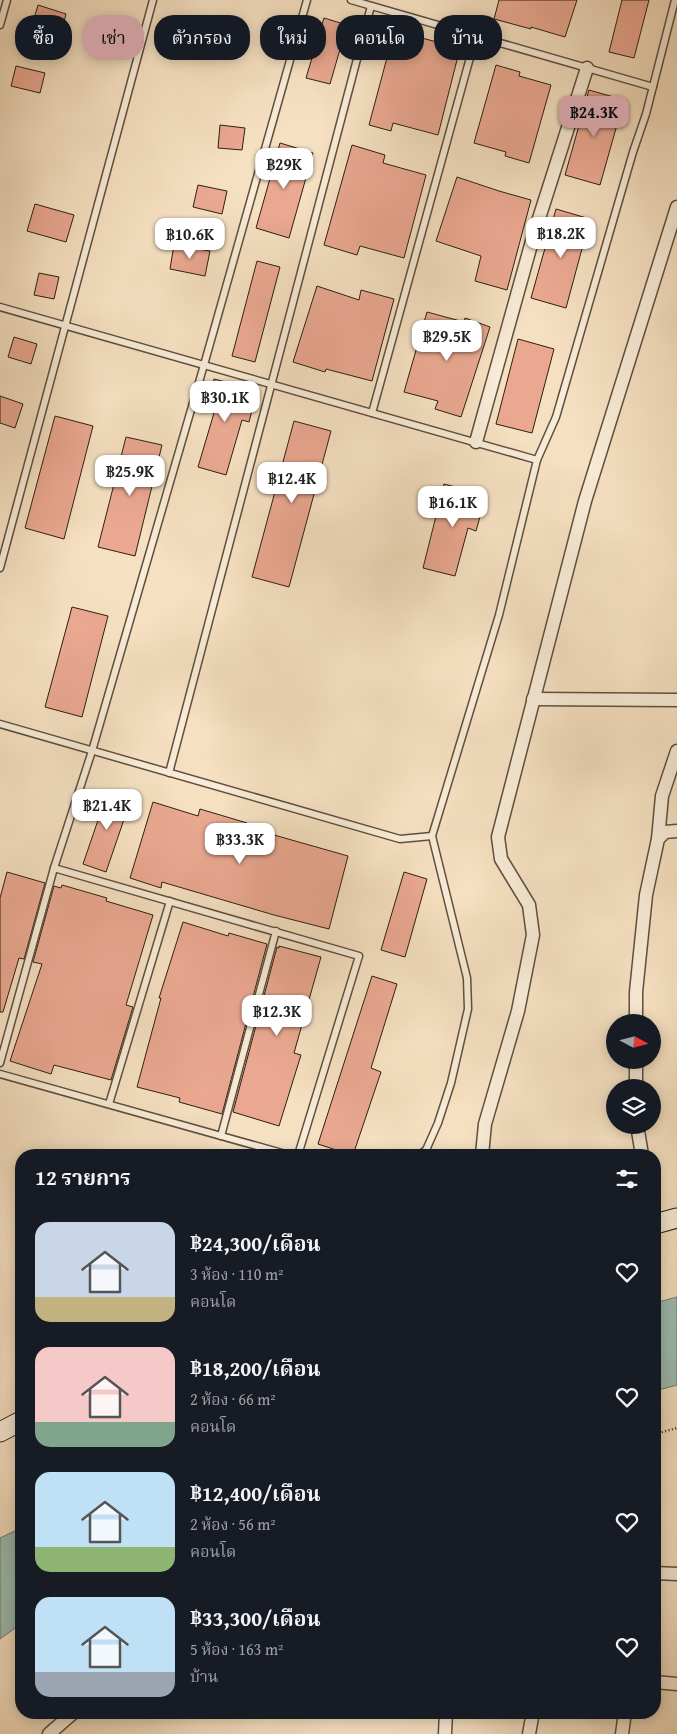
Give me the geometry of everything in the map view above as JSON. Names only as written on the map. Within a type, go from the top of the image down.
[{"type":"main road","points":[[661,1222],[677,1218]]},
{"type":"main road","points":[[0,1432],[15,1424]]},
{"type":"street","points":[[476,442],[534,234],[587,68]]},
{"type":"street","points":[[483,1149],[485,1124],[518,1010],[533,935],[529,905],[501,860],[498,837],[585,501],[677,207]]},
{"type":"street","points":[[533,699],[677,700]]},
{"type":"street","points":[[636,1014],[636,992],[646,895],[658,839],[662,796],[677,751]]},
{"type":"street","points":[[658,839],[665,832],[677,832]]},
{"type":"street","points":[[638,1134],[641,1149]]},
{"type":"street","points":[[661,1573],[677,1574]]},
{"type":"street","points":[[661,1683],[677,1684]]},
{"type":"street","points":[[49,1734],[66,1719]]},
{"type":"street","points":[[444,1734],[445,1719]]},
{"type":"street","points":[[529,1734],[532,1719]]},
{"type":"street","points":[[622,1734],[624,1719]]},
{"type":"lane","points":[[0,25],[7,0]]},
{"type":"lane","points":[[0,568],[153,0]]},
{"type":"lane","points":[[0,1064],[54,868],[92,751],[307,0]]},
{"type":"lane","points":[[351,0],[434,24]]},
{"type":"lane","points":[[426,1149],[438,1123],[451,1083],[468,1009],[467,978],[432,836],[499,614],[537,460],[556,416],[633,152],[646,114],[675,0]]},
{"type":"lane","points":[[169,773],[372,6]]},
{"type":"lane","points":[[502,43],[653,87]]},
{"type":"lane","points":[[372,413],[469,60]]},
{"type":"lane","points":[[0,307],[537,460]]},
{"type":"lane","points":[[0,724],[400,839],[432,836]]},
{"type":"lane","points":[[54,868],[359,956],[300,1149]]},
{"type":"lane","points":[[109,1104],[170,901]]},
{"type":"lane","points":[[221,1136],[276,931]]},
{"type":"lane","points":[[0,1074],[267,1149]]},
{"type":"path","points":[[661,1432],[677,1428]]},
{"type":"shaded area","points":[[677,1297],[677,1385],[661,1389],[661,1301]]},
{"type":"shaded area","points":[[15,1531],[15,1628],[0,1639],[0,1538]]},
{"type":"building","points":[[499,0],[577,0],[565,37],[502,21],[502,15],[495,15]]},
{"type":"building","points":[[622,0],[649,0],[634,58],[609,52]]},
{"type":"building","points":[[38,5],[66,14],[66,15],[35,15]]},
{"type":"building","points":[[326,19],[336,22],[337,60],[330,84],[306,78],[311,60],[326,60]]},
{"type":"building","points":[[424,39],[434,41],[434,60],[457,60],[438,135],[393,123],[391,131],[369,125],[386,60],[424,60]]},
{"type":"building","points":[[496,65],[520,72],[519,76],[551,85],[529,163],[505,156],[506,152],[474,143]]},
{"type":"building","points":[[16,66],[45,73],[40,93],[11,86]]},
{"type":"building","points":[[589,90],[624,100],[600,185],[565,175]]},
{"type":"building","points":[[220,125],[245,128],[242,150],[218,148]]},
{"type":"building","points":[[280,143],[313,153],[289,238],[256,228]]},
{"type":"building","points":[[352,145],[385,155],[383,163],[426,175],[404,258],[360,246],[357,255],[324,245]]},
{"type":"building","points":[[457,177],[531,200],[507,290],[475,281],[481,256],[436,241]]},
{"type":"building","points":[[198,185],[227,191],[222,214],[193,207]]},
{"type":"building","points":[[35,204],[74,215],[66,242],[27,231]]},
{"type":"building","points":[[556,209],[590,219],[566,308],[531,298]]},
{"type":"building","points":[[174,245],[210,251],[205,276],[170,269]]},
{"type":"building","points":[[257,261],[280,267],[255,362],[232,356]]},
{"type":"building","points":[[39,273],[59,277],[54,299],[34,295]]},
{"type":"building","points":[[317,286],[359,300],[361,290],[394,299],[372,381],[326,369],[325,372],[293,362]]},
{"type":"building","points":[[427,312],[464,322],[465,318],[490,327],[461,417],[435,409],[438,401],[404,392]]},
{"type":"building","points":[[14,337],[37,344],[31,364],[8,357]]},
{"type":"building","points":[[518,339],[554,349],[532,433],[496,424]]},
{"type":"building","points":[[214,379],[257,390],[249,422],[242,420],[226,475],[198,467],[214,413],[206,411]]},
{"type":"building","points":[[0,396],[23,404],[15,428],[0,423]]},
{"type":"building","points":[[55,416],[93,426],[64,539],[25,528]]},
{"type":"building","points":[[294,421],[331,431],[289,587],[252,577]]},
{"type":"building","points":[[126,437],[162,445],[135,556],[98,547]]},
{"type":"building","points":[[444,484],[486,495],[476,531],[468,528],[455,576],[423,568]]},
{"type":"building","points":[[72,607],[108,616],[82,717],[45,707]]},
{"type":"building","points":[[108,791],[131,799],[106,872],[83,864]]},
{"type":"building","points":[[153,802],[198,816],[200,809],[247,823],[246,827],[348,856],[329,929],[162,882],[161,888],[130,878]]},
{"type":"building","points":[[7,872],[45,883],[24,959],[19,958],[3,1012],[0,1012],[0,898]]},
{"type":"building","points":[[404,872],[427,879],[405,957],[381,950]]},
{"type":"building","points":[[62,885],[107,898],[106,901],[153,915],[126,1005],[133,1007],[111,1080],[54,1065],[51,1074],[10,1061],[42,964],[33,962],[54,886],[61,888]]},
{"type":"building","points":[[183,922],[228,936],[229,933],[267,944],[222,1114],[179,1102],[180,1098],[137,1087],[161,998],[159,998]]},
{"type":"building","points":[[279,946],[321,957],[294,1053],[301,1055],[279,1126],[233,1112],[277,947],[279,948]]},
{"type":"building","points":[[372,976],[397,984],[371,1068],[381,1072],[355,1149],[333,1149],[318,1144]]}]
